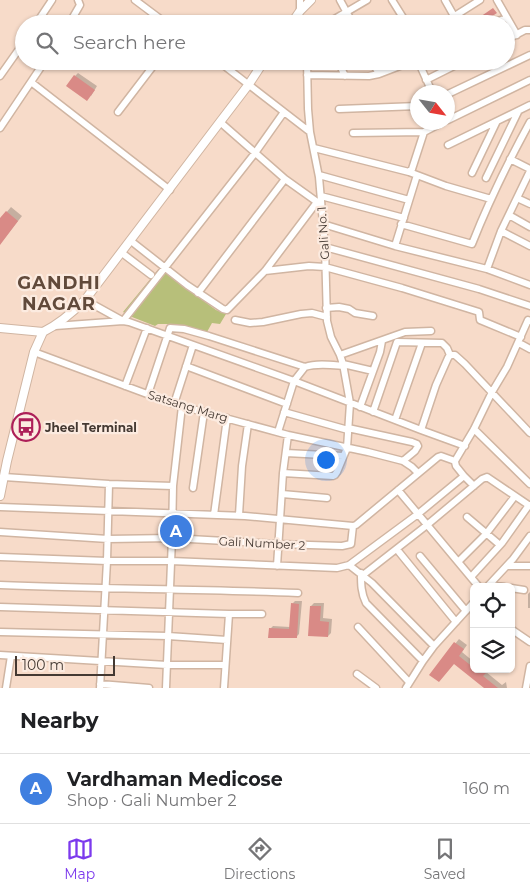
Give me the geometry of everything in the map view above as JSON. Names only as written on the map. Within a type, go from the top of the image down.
[{"type":"street","points":[[42,15],[52,0]]},
{"type":"street","points":[[75,15],[80,5],[78,0]]},
{"type":"street","points":[[135,0],[155,15]]},
{"type":"street","points":[[300,0],[300,11]]},
{"type":"street","points":[[297,15],[311,0]]},
{"type":"street","points":[[340,0],[348,15]]},
{"type":"street","points":[[342,15],[366,0]]},
{"type":"street","points":[[392,0],[401,15]]},
{"type":"street","points":[[445,0],[453,15]]},
{"type":"street","points":[[456,15],[480,0]]},
{"type":"street","points":[[497,0],[505,15]]},
{"type":"street","points":[[515,32],[517,35],[525,30],[530,30]]},
{"type":"street","points":[[0,76],[15,55]]},
{"type":"street","points":[[515,62],[530,55]]},
{"type":"street","points":[[0,128],[39,70]]},
{"type":"street","points":[[118,112],[150,70]]},
{"type":"street","points":[[234,70],[252,80],[284,112],[310,132]]},
{"type":"street","points":[[0,328],[44,332],[55,326],[85,300],[170,190],[258,70]]},
{"type":"street","name":"Gali No. 1","points":[[307,70],[310,132],[319,175],[319,201],[325,247],[326,317],[328,330],[343,365],[350,402],[347,448]]},
{"type":"street","points":[[343,70],[346,76]]},
{"type":"street","points":[[378,70],[379,74]]},
{"type":"street","points":[[307,75],[369,76],[389,70]]},
{"type":"street","points":[[422,70],[428,85]]},
{"type":"street","points":[[426,80],[446,70]]},
{"type":"street","points":[[455,91],[498,70]]},
{"type":"street","points":[[455,117],[530,80]]},
{"type":"street","points":[[31,82],[170,190]]},
{"type":"street","points":[[339,109],[410,106]]},
{"type":"street","points":[[448,145],[530,106]]},
{"type":"street","points":[[55,326],[123,321],[255,153],[284,112]]},
{"type":"street","points":[[486,178],[518,112]]},
{"type":"street","points":[[220,122],[284,179],[319,201],[403,221],[472,244],[490,198],[530,122]]},
{"type":"street","points":[[472,173],[496,123]]},
{"type":"street","points":[[353,133],[424,132],[428,130]]},
{"type":"street","points":[[409,172],[412,169],[424,132]]},
{"type":"street","points":[[314,148],[409,172],[446,186],[490,198]]},
{"type":"street","points":[[487,269],[501,231],[530,173],[510,159]]},
{"type":"street","points":[[319,175],[409,200]]},
{"type":"street","points":[[395,246],[417,175]]},
{"type":"street","points":[[198,293],[284,179]]},
{"type":"street","points":[[517,198],[530,204]]},
{"type":"street","points":[[131,241],[198,293],[227,310],[265,270],[319,201]]},
{"type":"street","points":[[509,215],[530,227]]},
{"type":"street","points":[[323,224],[395,246],[487,269],[530,285]]},
{"type":"street","points":[[501,231],[530,246]]},
{"type":"street","points":[[325,247],[479,289],[530,306]]},
{"type":"street","points":[[122,253],[151,275]]},
{"type":"street","points":[[265,270],[310,266],[325,267],[402,288],[479,312],[480,320],[520,340],[530,349]]},
{"type":"street","points":[[85,300],[123,321],[294,381],[465,446]]},
{"type":"street","points":[[326,308],[339,307],[349,309],[355,313],[372,316]]},
{"type":"street","points":[[235,320],[250,323],[263,322],[312,313],[326,317]]},
{"type":"street","points":[[455,462],[507,367],[529,319]]},
{"type":"street","points":[[126,386],[147,328]]},
{"type":"street","points":[[148,394],[170,328],[184,329],[209,336],[305,367],[314,365],[343,365],[373,371]]},
{"type":"street","points":[[340,355],[405,332],[431,331]]},
{"type":"street","points":[[0,496],[4,477],[4,460],[34,352],[44,332]]},
{"type":"street","points":[[360,406],[380,352],[382,341]]},
{"type":"street","points":[[373,412],[397,342],[442,343],[447,348],[450,356]]},
{"type":"street","points":[[395,420],[422,342]]},
{"type":"street","points":[[174,404],[193,345]]},
{"type":"street","name":"Satsang Marg","points":[[34,352],[174,404],[288,435],[403,461]]},
{"type":"street","points":[[420,430],[436,385],[448,358],[452,354],[458,357],[530,433]]},
{"type":"street","points":[[186,366],[287,404]]},
{"type":"street","points":[[278,432],[294,381],[305,367]]},
{"type":"street","points":[[166,688],[172,562],[173,486],[182,406]]},
{"type":"street","points":[[193,488],[204,412]]},
{"type":"street","points":[[284,412],[348,429],[417,444],[418,446],[414,451],[403,461],[412,466],[418,473]]},
{"type":"street","points":[[214,515],[226,418]]},
{"type":"street","points":[[239,516],[242,466],[248,424]]},
{"type":"street","points":[[474,429],[530,484]]},
{"type":"street","points":[[277,566],[283,473],[288,435]]},
{"type":"street","points":[[283,473],[335,475],[347,448]]},
{"type":"street","points":[[286,453],[343,456]]},
{"type":"street","points":[[0,507],[239,516],[353,526],[440,456],[455,462],[456,466],[474,486]]},
{"type":"street","points":[[0,557],[331,569],[349,565],[418,514],[464,476]]},
{"type":"street","points":[[4,477],[173,486]]},
{"type":"street","points":[[423,661],[366,603],[362,596],[362,574],[487,477],[529,506],[500,545],[471,577]]},
{"type":"street","points":[[109,484],[100,686],[149,688]]},
{"type":"street","points":[[398,490],[476,583]]},
{"type":"street","points":[[282,494],[327,498]]},
{"type":"street","points":[[458,562],[486,534],[515,496]]},
{"type":"street","points":[[467,517],[500,545]]},
{"type":"street","name":"Gali Number 2","points":[[0,532],[108,539],[172,538],[342,546],[351,544],[353,526]]},
{"type":"street","points":[[491,583],[507,566],[530,536]]},
{"type":"street","points":[[399,552],[456,622]]},
{"type":"street","points":[[420,556],[466,611]]},
{"type":"street","points":[[349,565],[362,574],[394,603],[434,646]]},
{"type":"street","points":[[507,566],[530,566]]},
{"type":"street","points":[[0,585],[298,593]]},
{"type":"street","points":[[515,589],[524,590]]},
{"type":"street","points":[[358,627],[407,685],[434,646],[470,606]]},
{"type":"street","points":[[0,607],[262,614]]},
{"type":"street","points":[[224,688],[229,614]]},
{"type":"street","points":[[0,632],[168,636],[227,640]]},
{"type":"street","points":[[515,632],[530,642]]},
{"type":"street","points":[[0,655],[167,664],[225,665]]},
{"type":"street","points":[[6,688],[11,656]]},
{"type":"street","points":[[526,688],[530,666]]},
{"type":"street","points":[[358,674],[376,688]]},
{"type":"green space","points":[[161,269],[216,310],[226,314],[220,324],[212,323],[207,332],[168,324],[158,324],[155,326],[123,312],[157,271]]},
{"type":"building","points":[[493,8],[497,13],[494,15],[483,15]]},
{"type":"building","points":[[74,75],[95,90],[87,101],[66,86]]},
{"type":"building","points":[[6,211],[18,221],[0,245],[0,218]]},
{"type":"building","points":[[291,603],[299,604],[297,638],[268,638],[269,628],[289,629]]},
{"type":"building","points":[[310,606],[321,606],[320,621],[329,622],[328,637],[308,636]]},
{"type":"building","points":[[454,642],[464,649],[459,656],[470,665],[470,673],[486,673],[483,676],[498,688],[484,688],[454,664],[439,682],[429,675]]},
{"type":"place","name":"Jheel Terminal","points":[[26,427]]},
{"type":"place","name":"Vardhaman Medicose","points":[[176,531]]},
{"type":"district","name":"GANDHI NAGAR","points":[[59,293]]}]
